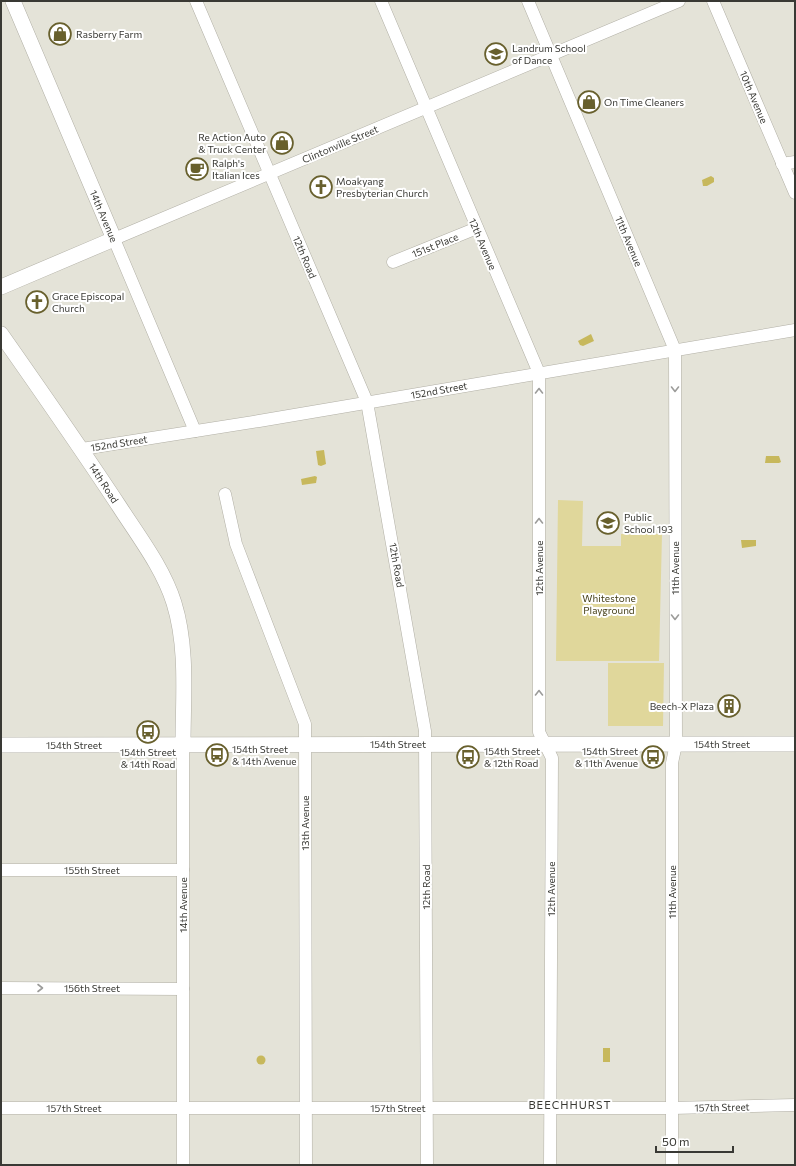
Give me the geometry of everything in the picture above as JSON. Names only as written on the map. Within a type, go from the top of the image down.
[{"type":"street","name":"14th Avenue","points":[[12,1],[195,431]]},
{"type":"street","name":"12th Road","points":[[196,1],[367,402],[425,724],[427,1165]]},
{"type":"street","name":"12th Avenue","points":[[381,1],[539,373],[539,732],[552,758],[550,1165]]},
{"type":"street","name":"11th Avenue","points":[[528,1],[675,350],[676,744],[672,763],[672,1165]]},
{"type":"street","name":"Clintonville Street","points":[[1,287],[679,1]]},
{"type":"street","name":"10th Avenue","points":[[713,1],[795,193]]},
{"type":"street","points":[[782,164],[795,162]]},
{"type":"street","name":"151st Place","points":[[393,262],[477,228]]},
{"type":"street","name":"152nd Street","points":[[82,449],[795,330]]},
{"type":"street","name":"14th Road","points":[[1,334],[82,449],[141,540],[168,585],[174,605],[182,645]]},
{"type":"street","name":"13th Avenue","points":[[225,494],[236,544],[305,724],[306,1165]]},
{"type":"street","name":"14th Avenue","points":[[182,645],[183,1165]]},
{"type":"street","name":"154th Street","points":[[1,745],[795,744]]},
{"type":"street","name":"155th Street","points":[[1,870],[183,870]]},
{"type":"street","name":"156th Street","points":[[1,988],[183,989]]},
{"type":"street","name":"157th Street","points":[[1,1108],[672,1108],[795,1106]]},
{"type":"green space","name":"Whitestone Playground","points":[[558,500],[583,501],[582,546],[621,546],[621,534],[662,534],[659,661],[556,661]]},
{"type":"green space","points":[[608,663],[664,663],[663,726],[608,726]]},
{"type":"shaded area","points":[[711,176],[714,178],[714,182],[707,186],[703,186],[702,180]]},
{"type":"shaded area","points":[[591,334],[594,341],[583,346],[580,345],[578,341]]},
{"type":"shaded area","points":[[324,450],[326,464],[321,466],[318,465],[316,451]]},
{"type":"shaded area","points":[[766,456],[779,456],[781,462],[765,463]]},
{"type":"shaded area","points":[[315,476],[317,477],[316,483],[302,485],[301,479]]},
{"type":"shaded area","points":[[741,540],[756,540],[756,546],[742,548]]},
{"type":"shaded area","points":[[603,1048],[610,1048],[610,1062],[603,1062]]},
{"type":"shaded area","points":[[259,1056],[263,1056],[265,1060],[263,1064],[259,1064],[257,1062],[257,1058]]},
{"type":"place","name":"Rasberry Farm","points":[[60,34]]},
{"type":"place","name":"Landrum School of Dance","points":[[496,54]]},
{"type":"place","name":"On Time Cleaners","points":[[589,102]]},
{"type":"place","name":"Re Action Auto & Truck Center","points":[[282,143]]},
{"type":"place","name":"Ralph's Italian Ices","points":[[197,169]]},
{"type":"place","name":"Moakyang Presbyterian Church","points":[[321,187]]},
{"type":"place","name":"Grace Episcopal Church","points":[[37,302]]},
{"type":"place","name":"Public School 193","points":[[608,523]]},
{"type":"place","name":"Beech-X Plaza","points":[[729,706]]},
{"type":"place","name":"154th Street & 14th Road","points":[[148,732]]},
{"type":"place","name":"154th Street & 14th Avenue","points":[[217,755]]},
{"type":"place","name":"154th Street & 12th Road","points":[[468,757]]},
{"type":"place","name":"154th Street & 11th Avenue","points":[[653,757]]},
{"type":"district","name":"BEECHHURST","points":[[570,1104]]}]
